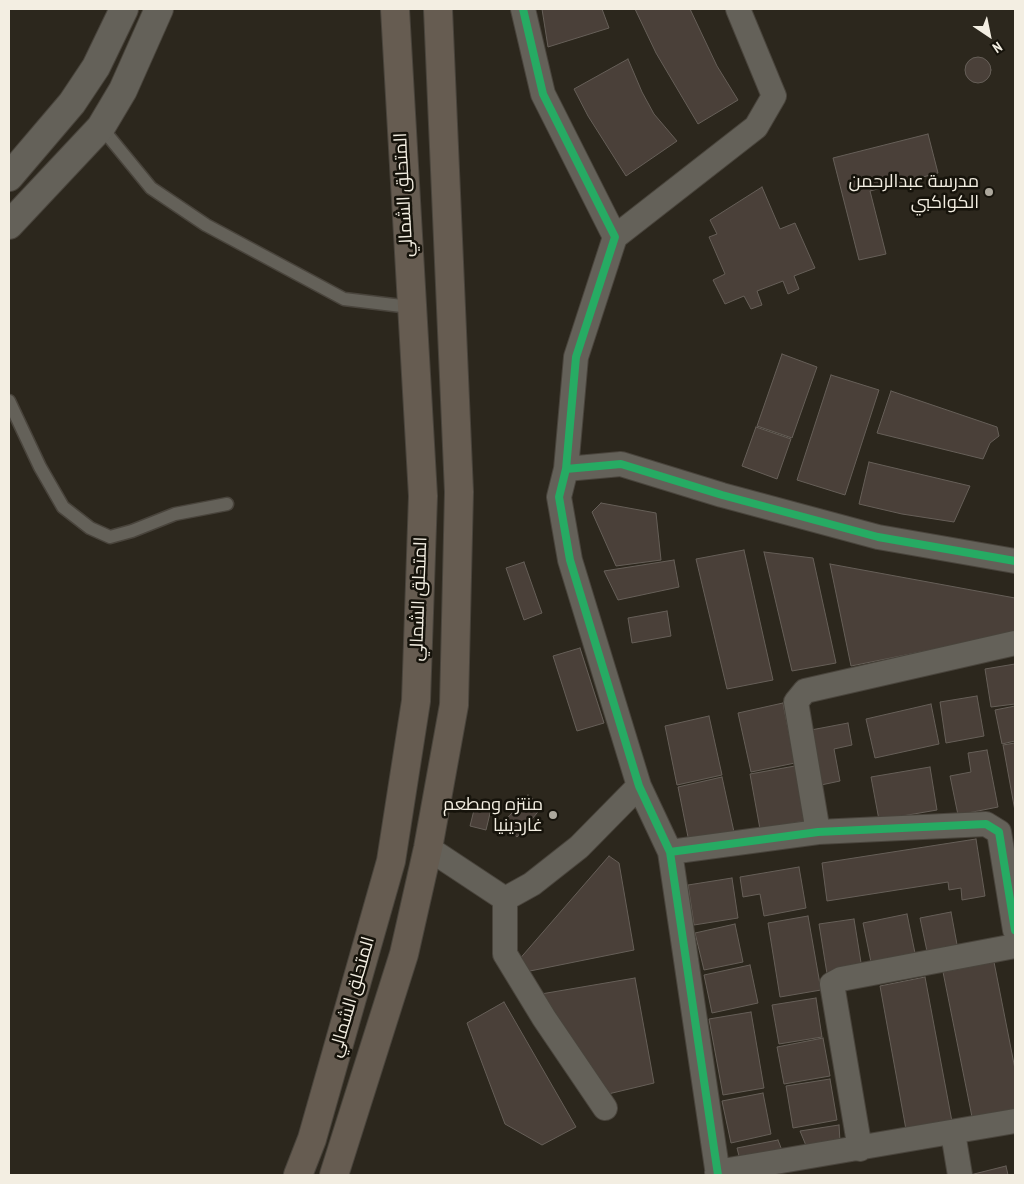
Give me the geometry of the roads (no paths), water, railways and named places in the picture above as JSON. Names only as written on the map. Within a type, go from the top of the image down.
[{"type":"highway","name":"المتحلق الشمالي","points":[[298,1175],[312,1139],[391,860],[416,701],[423,496],[410,307],[395,9]]},
{"type":"highway","name":"المتحلق الشمالي","points":[[334,1175],[404,954],[428,848],[454,705],[459,492],[438,9]]},
{"type":"main road","points":[[9,177],[72,103],[96,67],[124,9]]},
{"type":"main road","points":[[9,225],[101,127],[123,90],[159,9]]},
{"type":"street","points":[[523,9],[543,94],[615,237]]},
{"type":"street","points":[[738,9],[774,96],[756,127],[615,237],[576,357],[566,469],[559,496],[570,560],[639,786],[670,852],[717,1174],[1015,1122]]},
{"type":"street","points":[[566,469],[621,464],[722,495],[878,537],[1015,561]]},
{"type":"street","points":[[818,832],[796,702],[805,691],[1015,643]]},
{"type":"street","points":[[505,899],[532,884],[579,847],[639,786]]},
{"type":"street","points":[[670,852],[818,832],[986,824],[998,832],[1015,930]]},
{"type":"street","points":[[428,848],[505,899]]},
{"type":"street","points":[[505,899],[505,954],[544,1018],[605,1108]]},
{"type":"street","points":[[860,1149],[832,984],[841,979],[1015,946]]},
{"type":"street","points":[[953,1133],[960,1175]]},
{"type":"lane","points":[[101,127],[151,188],[206,225],[344,299],[410,307]]},
{"type":"lane","points":[[9,401],[40,467],[63,507],[90,528],[110,537],[132,531],[175,514],[227,504]]},
{"type":"place","name":"مدرسة عبدالرحمن الكواكبي","points":[[989,192]]},
{"type":"place","name":"منتزه ومطعم غاردينيا","points":[[553,815]]}]
